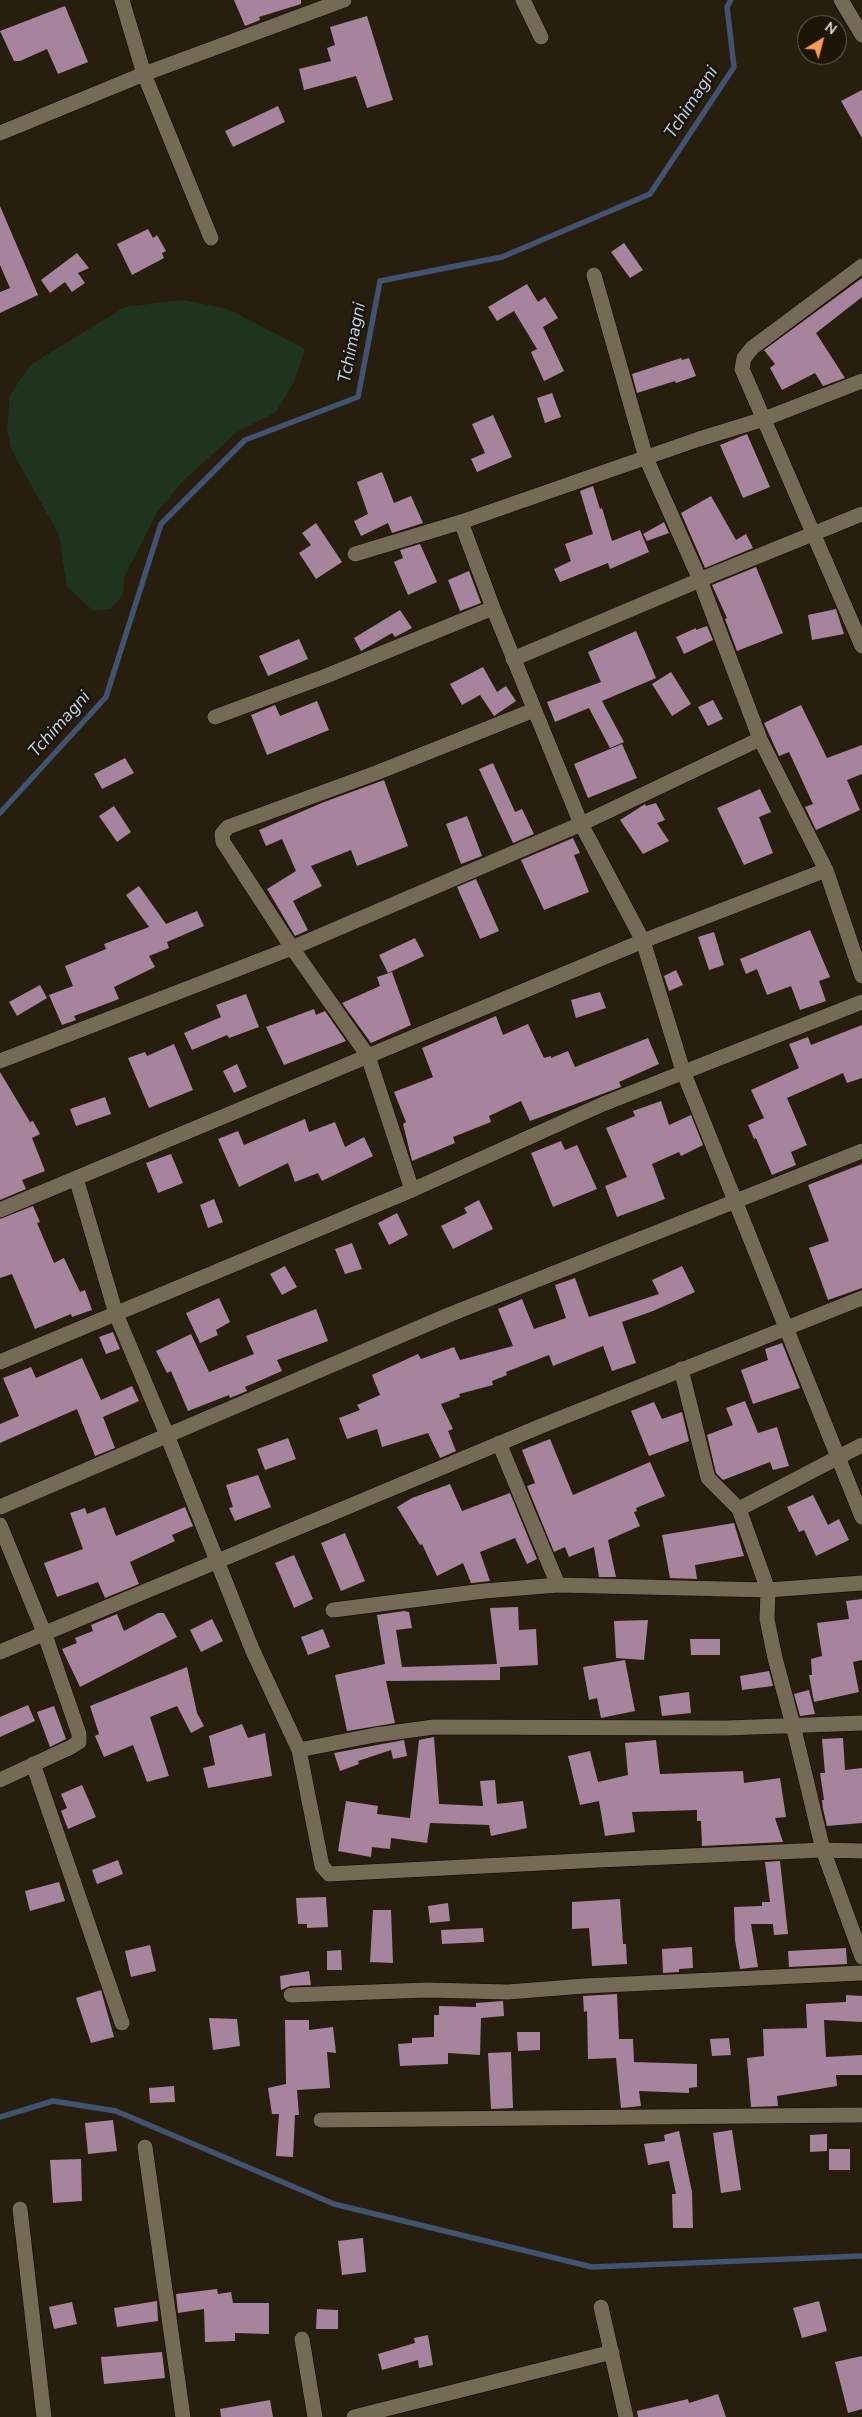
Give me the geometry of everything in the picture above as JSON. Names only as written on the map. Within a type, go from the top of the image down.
[{"type":"street","points":[[122,0],[144,74],[211,238]]},
{"type":"street","points":[[0,133],[144,74],[344,0]]},
{"type":"street","points":[[523,0],[541,37]]},
{"type":"street","points":[[841,0],[862,35]]},
{"type":"street","points":[[862,266],[752,348],[744,358],[742,369],[862,646]]},
{"type":"street","points":[[594,274],[646,458],[700,580],[760,739],[826,870],[862,976]]},
{"type":"street","points":[[355,554],[461,522],[764,419],[862,382]]},
{"type":"street","points":[[513,659],[862,514]]},
{"type":"street","points":[[461,522],[492,608],[581,824],[643,941],[684,1071],[735,1203],[862,1517]]},
{"type":"street","points":[[215,717],[326,676],[492,608]]},
{"type":"street","points":[[412,1190],[368,1056],[292,948],[224,842],[222,834],[228,827],[376,773],[534,710]]},
{"type":"street","points":[[0,1061],[292,948],[581,824],[760,739]]},
{"type":"street","points":[[0,1210],[643,941],[826,870]]},
{"type":"street","points":[[0,1362],[412,1190],[603,1104],[862,1002]]},
{"type":"street","points":[[0,1507],[451,1314],[735,1203],[862,1151]]},
{"type":"street","points":[[76,1178],[116,1314],[167,1435],[252,1649],[298,1750],[322,1866],[329,1874],[823,1850],[862,1851]]},
{"type":"street","points":[[0,1652],[45,1635],[681,1369],[862,1298]]},
{"type":"street","points":[[681,1369],[708,1478],[739,1509],[768,1590],[767,1619],[775,1658],[823,1850],[862,1957]]},
{"type":"street","points":[[499,1444],[530,1513],[558,1585]]},
{"type":"street","points":[[739,1509],[862,1445]]},
{"type":"street","points":[[0,1525],[45,1635],[79,1734],[79,1742],[0,1780]]},
{"type":"street","points":[[333,1610],[484,1591],[558,1585],[768,1590],[862,1583]]},
{"type":"street","points":[[298,1750],[375,1735],[434,1728],[727,1728],[793,1724],[862,1723]]},
{"type":"street","points":[[34,1764],[122,2023]]},
{"type":"street","points":[[291,1995],[427,1990],[508,1992],[584,1986],[862,1973]]},
{"type":"street","points":[[321,2120],[862,2115]]},
{"type":"street","points":[[144,2147],[183,2417]]},
{"type":"street","points":[[20,2210],[44,2417]]},
{"type":"street","points":[[601,2307],[626,2417]]},
{"type":"street","points":[[302,2339],[315,2417]]},
{"type":"street","points":[[354,2417],[612,2352]]},
{"type":"green space","points":[[183,300],[228,309],[305,349],[294,382],[276,412],[237,432],[182,482],[158,511],[124,577],[123,595],[111,609],[93,611],[67,587],[59,535],[11,449],[7,428],[10,395],[30,365],[125,307]]},
{"type":"building","points":[[234,0],[301,0],[301,4],[259,17],[260,20],[245,26]]},
{"type":"building","points":[[65,6],[88,62],[58,74],[47,49],[20,61],[14,61],[0,31]]},
{"type":"building","points":[[367,16],[393,100],[367,108],[356,76],[304,90],[299,69],[331,61],[327,48],[335,45],[330,27]]},
{"type":"building","points":[[862,90],[862,138],[841,101]]},
{"type":"building","points":[[278,106],[285,122],[233,147],[225,131]]},
{"type":"building","points":[[0,206],[38,295],[0,313],[0,292],[10,288],[0,265]]},
{"type":"building","points":[[148,229],[153,238],[157,235],[166,251],[162,253],[164,258],[132,275],[117,244]]},
{"type":"building","points":[[624,243],[643,270],[630,278],[611,252]]},
{"type":"building","points":[[77,253],[89,268],[78,273],[85,283],[72,292],[65,282],[50,293],[41,280]]},
{"type":"building","points":[[862,278],[862,297],[816,333],[845,378],[823,386],[815,373],[782,390],[770,368],[775,364],[764,350]]},
{"type":"building","points":[[527,284],[538,302],[545,297],[558,318],[543,327],[564,371],[544,381],[531,352],[537,349],[514,311],[497,321],[488,307]]},
{"type":"building","points":[[681,358],[682,360],[689,358],[696,376],[637,393],[632,374]]},
{"type":"building","points":[[552,393],[561,417],[545,423],[537,398]]},
{"type":"building","points":[[493,415],[512,457],[477,472],[471,459],[485,453],[472,424]]},
{"type":"building","points":[[747,434],[770,487],[743,498],[720,445]]},
{"type":"building","points":[[382,472],[394,503],[411,496],[423,523],[392,533],[388,523],[361,536],[354,521],[368,514],[357,482]]},
{"type":"building","points":[[593,486],[612,541],[640,530],[649,552],[610,569],[608,563],[560,582],[554,569],[571,561],[565,544],[593,534],[580,491]]},
{"type":"building","points":[[711,496],[736,540],[746,534],[753,548],[705,568],[681,513]]},
{"type":"building","points":[[664,522],[669,533],[647,541],[643,534]]},
{"type":"building","points":[[316,523],[342,562],[316,579],[299,553],[311,545],[302,533]]},
{"type":"building","points":[[420,544],[437,582],[408,595],[394,562],[403,558],[400,550]]},
{"type":"building","points":[[756,567],[783,633],[737,651],[725,619],[727,618],[712,585]]},
{"type":"building","points":[[469,571],[481,603],[460,611],[448,580]]},
{"type":"building","points":[[836,609],[844,634],[812,640],[808,615]]},
{"type":"building","points":[[400,610],[412,628],[395,637],[392,633],[361,651],[354,638]]},
{"type":"building","points":[[707,626],[713,640],[684,654],[676,637],[696,628],[696,630]]},
{"type":"building","points":[[636,631],[656,678],[602,701],[624,742],[610,748],[589,708],[555,722],[547,702],[601,682],[588,652]]},
{"type":"building","points":[[299,639],[308,659],[268,676],[259,656]]},
{"type":"building","points":[[483,667],[497,692],[506,686],[516,701],[494,716],[480,695],[462,705],[450,684]]},
{"type":"building","points":[[671,672],[691,704],[672,716],[652,684]]},
{"type":"building","points":[[713,700],[723,719],[708,726],[698,707]]},
{"type":"building","points":[[317,701],[329,730],[267,755],[251,715],[275,705],[280,716]]},
{"type":"building","points":[[801,705],[827,758],[862,745],[862,774],[847,780],[860,810],[816,830],[805,807],[813,804],[789,752],[779,756],[764,723]]},
{"type":"building","points":[[622,744],[637,778],[588,798],[574,764]]},
{"type":"building","points":[[125,758],[134,773],[102,789],[94,774]]},
{"type":"building","points":[[493,763],[515,812],[522,809],[534,834],[513,843],[479,769]]},
{"type":"building","points":[[384,780],[408,846],[357,866],[351,850],[311,866],[322,886],[293,901],[308,930],[295,936],[267,889],[296,871],[282,839],[266,846],[259,830],[324,802]]},
{"type":"building","points":[[760,789],[771,812],[759,817],[773,853],[744,865],[717,808]]},
{"type":"building","points":[[656,803],[665,820],[657,823],[669,841],[643,854],[620,820],[645,804],[646,806]]},
{"type":"building","points":[[114,806],[131,832],[117,842],[99,816]]},
{"type":"building","points":[[467,816],[482,856],[461,864],[446,824]]},
{"type":"building","points":[[573,838],[580,853],[574,855],[589,892],[544,910],[521,860]]},
{"type":"building","points":[[476,879],[499,931],[480,939],[457,887]]},
{"type":"building","points":[[139,886],[166,924],[197,911],[204,926],[167,942],[169,948],[149,956],[155,967],[114,987],[119,999],[74,1016],[76,1020],[62,1025],[49,995],[73,986],[65,966],[106,949],[104,944],[149,927],[126,895]]},
{"type":"building","points":[[810,930],[830,977],[819,981],[826,1001],[800,1010],[791,986],[767,995],[757,969],[746,974],[740,959]]},
{"type":"building","points":[[714,932],[724,965],[709,970],[698,937]]},
{"type":"building","points":[[415,938],[424,956],[388,973],[379,955]]},
{"type":"building","points":[[676,970],[683,985],[669,991],[664,976]]},
{"type":"building","points":[[392,972],[411,1025],[371,1043],[342,1003],[380,986],[377,977]]},
{"type":"building","points":[[40,985],[47,998],[17,1016],[9,1002]]},
{"type":"building","points":[[600,992],[606,1008],[576,1018],[571,1000]]},
{"type":"building","points":[[246,994],[259,1027],[229,1038],[227,1035],[192,1050],[184,1033],[221,1017],[216,1005]]},
{"type":"building","points":[[314,1009],[316,1015],[325,1011],[346,1041],[284,1065],[266,1027]]},
{"type":"building","points":[[496,1016],[503,1035],[528,1024],[544,1058],[551,1056],[551,1058],[568,1051],[575,1067],[648,1038],[659,1064],[619,1082],[621,1087],[530,1121],[521,1101],[489,1116],[491,1122],[453,1137],[455,1143],[412,1161],[403,1124],[406,1122],[394,1092],[433,1077],[422,1048]]},
{"type":"building","points":[[862,1025],[862,1078],[847,1083],[843,1073],[787,1098],[807,1145],[791,1152],[796,1165],[772,1175],[756,1138],[754,1139],[748,1125],[764,1118],[751,1090],[799,1068],[789,1044],[808,1037],[811,1045]]},
{"type":"building","points":[[174,1044],[193,1090],[149,1108],[128,1058],[145,1052],[147,1056]]},
{"type":"building","points":[[237,1064],[247,1087],[234,1093],[223,1071]]},
{"type":"building","points":[[0,1072],[30,1122],[33,1121],[40,1134],[32,1138],[45,1171],[22,1180],[26,1189],[0,1200]]},
{"type":"building","points":[[105,1097],[111,1114],[76,1126],[70,1109]]},
{"type":"building","points":[[661,1101],[669,1125],[691,1115],[703,1145],[681,1156],[679,1152],[652,1164],[665,1199],[617,1217],[605,1186],[627,1177],[606,1128],[635,1116],[633,1111]]},
{"type":"building","points":[[305,1119],[309,1132],[335,1122],[345,1147],[364,1137],[373,1156],[322,1181],[318,1173],[295,1182],[288,1163],[239,1187],[218,1139],[238,1131],[244,1145]]},
{"type":"building","points":[[561,1141],[565,1150],[577,1145],[597,1189],[553,1207],[531,1153]]},
{"type":"building","points":[[171,1154],[183,1183],[158,1193],[146,1163]]},
{"type":"building","points":[[862,1164],[862,1288],[828,1300],[809,1248],[829,1241],[808,1185]]},
{"type":"building","points":[[214,1199],[223,1222],[208,1228],[200,1205]]},
{"type":"building","points":[[479,1200],[493,1229],[453,1249],[441,1226],[467,1213],[464,1208]]},
{"type":"building","points":[[33,1206],[40,1222],[37,1223],[54,1263],[64,1258],[80,1292],[85,1290],[92,1310],[72,1317],[71,1314],[35,1329],[12,1274],[0,1278],[0,1219]]},
{"type":"building","points":[[397,1213],[408,1235],[389,1245],[378,1223]]},
{"type":"building","points":[[352,1243],[362,1269],[345,1274],[335,1249]]},
{"type":"building","points":[[285,1266],[297,1287],[282,1295],[270,1274]]},
{"type":"building","points":[[682,1266],[695,1292],[653,1311],[622,1322],[636,1363],[612,1371],[603,1346],[553,1366],[549,1355],[506,1372],[507,1375],[492,1381],[493,1385],[459,1394],[460,1397],[441,1404],[453,1429],[448,1431],[456,1451],[440,1458],[428,1433],[382,1447],[377,1429],[347,1439],[339,1418],[360,1410],[357,1405],[380,1395],[372,1375],[418,1354],[421,1359],[454,1347],[460,1360],[513,1346],[498,1309],[522,1299],[534,1329],[566,1318],[555,1285],[575,1278],[589,1317],[659,1294],[652,1280]]},
{"type":"building","points":[[219,1298],[230,1322],[216,1330],[218,1335],[200,1343],[186,1313]]},
{"type":"building","points":[[316,1309],[328,1341],[277,1360],[282,1371],[245,1387],[247,1391],[230,1398],[229,1395],[188,1411],[171,1371],[167,1373],[156,1351],[191,1334],[209,1372],[254,1354],[246,1336]]},
{"type":"building","points":[[113,1332],[120,1349],[106,1354],[99,1337]]},
{"type":"building","points":[[782,1343],[800,1388],[753,1404],[741,1370],[768,1360],[765,1349]]},
{"type":"building","points":[[82,1358],[101,1400],[132,1386],[139,1401],[103,1417],[115,1448],[95,1456],[77,1409],[0,1443],[0,1424],[19,1416],[3,1378],[31,1367],[36,1378]]},
{"type":"building","points":[[745,1401],[758,1433],[777,1427],[789,1466],[773,1470],[770,1462],[723,1480],[716,1473],[707,1435],[733,1425],[726,1408]]},
{"type":"building","points":[[654,1402],[662,1419],[682,1412],[689,1441],[649,1456],[631,1411]]},
{"type":"building","points":[[288,1438],[296,1459],[265,1470],[257,1449]]},
{"type":"building","points":[[550,1439],[573,1495],[650,1462],[665,1496],[636,1508],[637,1511],[634,1512],[640,1526],[608,1540],[616,1577],[599,1577],[594,1547],[569,1557],[565,1547],[554,1552],[527,1486],[535,1483],[522,1450]]},
{"type":"building","points":[[258,1475],[271,1507],[235,1521],[229,1508],[233,1507],[226,1485]]},
{"type":"building","points":[[450,1484],[462,1511],[510,1493],[537,1559],[527,1564],[515,1538],[480,1552],[490,1581],[471,1583],[463,1563],[437,1576],[422,1544],[420,1545],[397,1507],[412,1498]]},
{"type":"building","points":[[813,1495],[828,1525],[839,1519],[849,1540],[816,1556],[804,1530],[799,1532],[787,1507]]},
{"type":"building","points":[[105,1507],[116,1536],[185,1507],[193,1526],[172,1535],[175,1541],[130,1562],[139,1584],[105,1598],[98,1582],[57,1597],[44,1563],[83,1549],[70,1513],[85,1508],[87,1514]]},
{"type":"building","points":[[734,1523],[744,1556],[695,1565],[697,1579],[670,1578],[662,1535]]},
{"type":"building","points":[[345,1533],[365,1581],[341,1591],[321,1543]]},
{"type":"building","points":[[294,1555],[313,1599],[294,1608],[275,1563]]},
{"type":"building","points":[[862,1599],[862,1660],[853,1662],[859,1692],[814,1702],[809,1675],[812,1675],[811,1659],[822,1656],[817,1623],[849,1619],[846,1601]]},
{"type":"building","points":[[518,1607],[519,1630],[536,1629],[538,1665],[500,1667],[500,1680],[386,1681],[395,1723],[347,1731],[335,1675],[385,1664],[377,1615],[409,1612],[412,1628],[396,1630],[402,1667],[497,1664],[490,1608]]},
{"type":"building","points":[[158,1613],[164,1613],[177,1637],[80,1687],[62,1649],[77,1643],[75,1638],[93,1631],[91,1625],[117,1614],[124,1631]]},
{"type":"building","points":[[212,1619],[223,1641],[201,1652],[190,1630]]},
{"type":"building","points":[[648,1620],[644,1660],[616,1658],[614,1621]]},
{"type":"building","points":[[323,1629],[330,1647],[308,1655],[301,1637]]},
{"type":"building","points":[[690,1639],[720,1639],[720,1655],[691,1655]]},
{"type":"building","points":[[625,1660],[635,1711],[601,1718],[597,1698],[589,1700],[583,1667]]},
{"type":"building","points":[[187,1667],[197,1713],[204,1726],[191,1733],[177,1706],[150,1717],[169,1776],[147,1782],[133,1745],[104,1757],[95,1736],[99,1734],[90,1706]]},
{"type":"building","points":[[769,1671],[773,1686],[742,1690],[740,1676]]},
{"type":"building","points":[[809,1690],[815,1714],[800,1716],[794,1694]]},
{"type":"building","points":[[689,1692],[691,1713],[662,1716],[659,1696]]},
{"type":"building","points":[[28,1705],[35,1721],[0,1737],[0,1717]]},
{"type":"building","points":[[54,1706],[66,1739],[50,1747],[37,1712]]},
{"type":"building","points":[[242,1724],[248,1738],[265,1733],[272,1776],[208,1788],[203,1768],[215,1765],[209,1736]]},
{"type":"building","points":[[434,1737],[439,1804],[483,1806],[480,1781],[495,1780],[497,1804],[523,1801],[527,1828],[491,1836],[489,1825],[430,1823],[427,1843],[391,1838],[390,1849],[372,1847],[371,1857],[338,1851],[346,1801],[378,1806],[377,1814],[410,1818],[419,1740]]},
{"type":"building","points":[[843,1738],[845,1770],[862,1768],[862,1823],[827,1826],[823,1809],[822,1800],[824,1800],[820,1773],[825,1773],[822,1739]]},
{"type":"building","points":[[404,1740],[407,1756],[393,1759],[391,1750],[358,1761],[359,1764],[340,1771],[334,1753]]},
{"type":"building","points":[[656,1740],[660,1774],[743,1771],[744,1783],[780,1778],[786,1817],[775,1818],[783,1842],[702,1846],[701,1821],[697,1821],[697,1810],[632,1812],[635,1832],[605,1836],[599,1801],[580,1805],[568,1756],[590,1751],[598,1782],[628,1775],[625,1743]]},
{"type":"building","points":[[82,1785],[96,1817],[68,1829],[61,1811],[67,1808],[61,1794]]},
{"type":"building","points":[[118,1860],[123,1874],[97,1884],[92,1870]]},
{"type":"building","points":[[780,1861],[788,1934],[774,1935],[773,1924],[751,1924],[758,1967],[740,1969],[735,1940],[734,1907],[762,1906],[762,1902],[770,1902],[765,1862]]},
{"type":"building","points":[[59,1882],[65,1901],[30,1911],[25,1891]]},
{"type":"building","points":[[326,1897],[328,1927],[307,1928],[307,1924],[298,1924],[296,1898]]},
{"type":"building","points":[[620,1899],[623,1944],[626,1944],[627,1964],[592,1966],[589,1928],[572,1929],[572,1902]]},
{"type":"building","points":[[448,1903],[450,1921],[430,1923],[428,1906]]},
{"type":"building","points":[[373,1910],[391,1910],[393,1963],[370,1962]]},
{"type":"building","points":[[483,1928],[484,1942],[442,1944],[441,1930]]},
{"type":"building","points":[[150,1945],[156,1971],[131,1977],[125,1951]]},
{"type":"building","points":[[692,1947],[693,1968],[679,1969],[679,1972],[663,1973],[662,1949]]},
{"type":"building","points":[[846,1948],[847,1964],[789,1967],[788,1951]]},
{"type":"building","points":[[341,1950],[342,1970],[327,1970],[327,1951]]},
{"type":"building","points":[[309,1971],[311,1985],[290,1986],[281,1990],[280,1976]]},
{"type":"building","points":[[101,1990],[114,2037],[91,2043],[76,1998]]},
{"type":"building","points":[[617,1994],[619,2039],[633,2039],[634,2062],[697,2064],[697,2087],[689,2088],[689,2093],[639,2091],[641,2106],[621,2108],[616,2058],[588,2059],[587,2011],[584,2012],[583,1996]]},
{"type":"building","points":[[846,1995],[862,1996],[862,2022],[824,2020],[826,2057],[862,2055],[862,2075],[836,2075],[837,2086],[777,2096],[778,2106],[751,2107],[747,2058],[764,2056],[763,2029],[807,2028],[806,2004],[846,2002]]},
{"type":"building","points":[[503,2001],[504,2016],[481,2018],[480,2055],[448,2053],[448,2064],[400,2066],[398,2044],[412,2043],[412,2038],[434,2037],[434,2015],[439,2015],[439,2006],[476,2007],[476,2003]]},
{"type":"building","points":[[209,2018],[237,2019],[240,2046],[213,2050]]},
{"type":"building","points":[[285,2020],[309,2020],[309,2030],[333,2027],[336,2053],[327,2052],[330,2088],[297,2090],[299,2115],[295,2115],[293,2157],[276,2156],[279,2114],[272,2114],[268,2088],[286,2084]]},
{"type":"building","points":[[517,2032],[540,2032],[540,2050],[518,2051]]},
{"type":"building","points":[[729,2038],[731,2055],[712,2056],[710,2039]]},
{"type":"building","points":[[511,2052],[513,2108],[491,2109],[488,2053]]},
{"type":"building","points":[[174,2086],[175,2102],[150,2103],[149,2088]]},
{"type":"building","points":[[113,2120],[117,2151],[88,2154],[85,2123]]},
{"type":"building","points":[[732,2130],[741,2190],[721,2193],[713,2133]]},
{"type":"building","points":[[679,2131],[692,2192],[693,2228],[673,2228],[672,2194],[676,2194],[669,2161],[648,2165],[644,2144],[665,2141],[664,2135]]},
{"type":"building","points":[[827,2134],[827,2151],[810,2152],[810,2135]]},
{"type":"building","points":[[829,2149],[850,2149],[850,2170],[829,2170]]},
{"type":"building","points":[[81,2159],[82,2201],[53,2203],[50,2160]]},
{"type":"building","points":[[363,2238],[366,2272],[342,2275],[338,2241]]},
{"type":"building","points":[[217,2289],[218,2294],[231,2292],[233,2303],[269,2303],[269,2334],[235,2333],[235,2341],[205,2342],[204,2309],[178,2313],[176,2294]]},
{"type":"building","points":[[157,2301],[158,2321],[117,2327],[114,2308]]},
{"type":"building","points":[[819,2301],[827,2331],[802,2338],[793,2308]]},
{"type":"building","points":[[72,2302],[77,2324],[54,2329],[49,2307]]},
{"type":"building","points":[[317,2309],[338,2310],[338,2329],[316,2329]]},
{"type":"building","points":[[428,2335],[433,2365],[419,2368],[418,2360],[382,2370],[378,2354],[415,2343],[414,2338]]},
{"type":"building","points":[[162,2352],[165,2378],[104,2384],[101,2357]]},
{"type":"building","points":[[862,2356],[862,2409],[848,2413],[835,2362]]},
{"type":"building","points":[[718,2394],[726,2417],[638,2417],[637,2411],[688,2399],[689,2403]]},
{"type":"building","points":[[270,2400],[273,2417],[221,2417],[220,2409]]},
{"type":"waterway","name":"Tchimagni","points":[[0,813],[106,697],[161,524],[245,440],[358,397],[380,281],[502,257],[650,194],[734,67],[727,7],[731,0]]},
{"type":"waterway","points":[[0,2117],[53,2101],[116,2111],[334,2204],[592,2267],[862,2256]]}]
